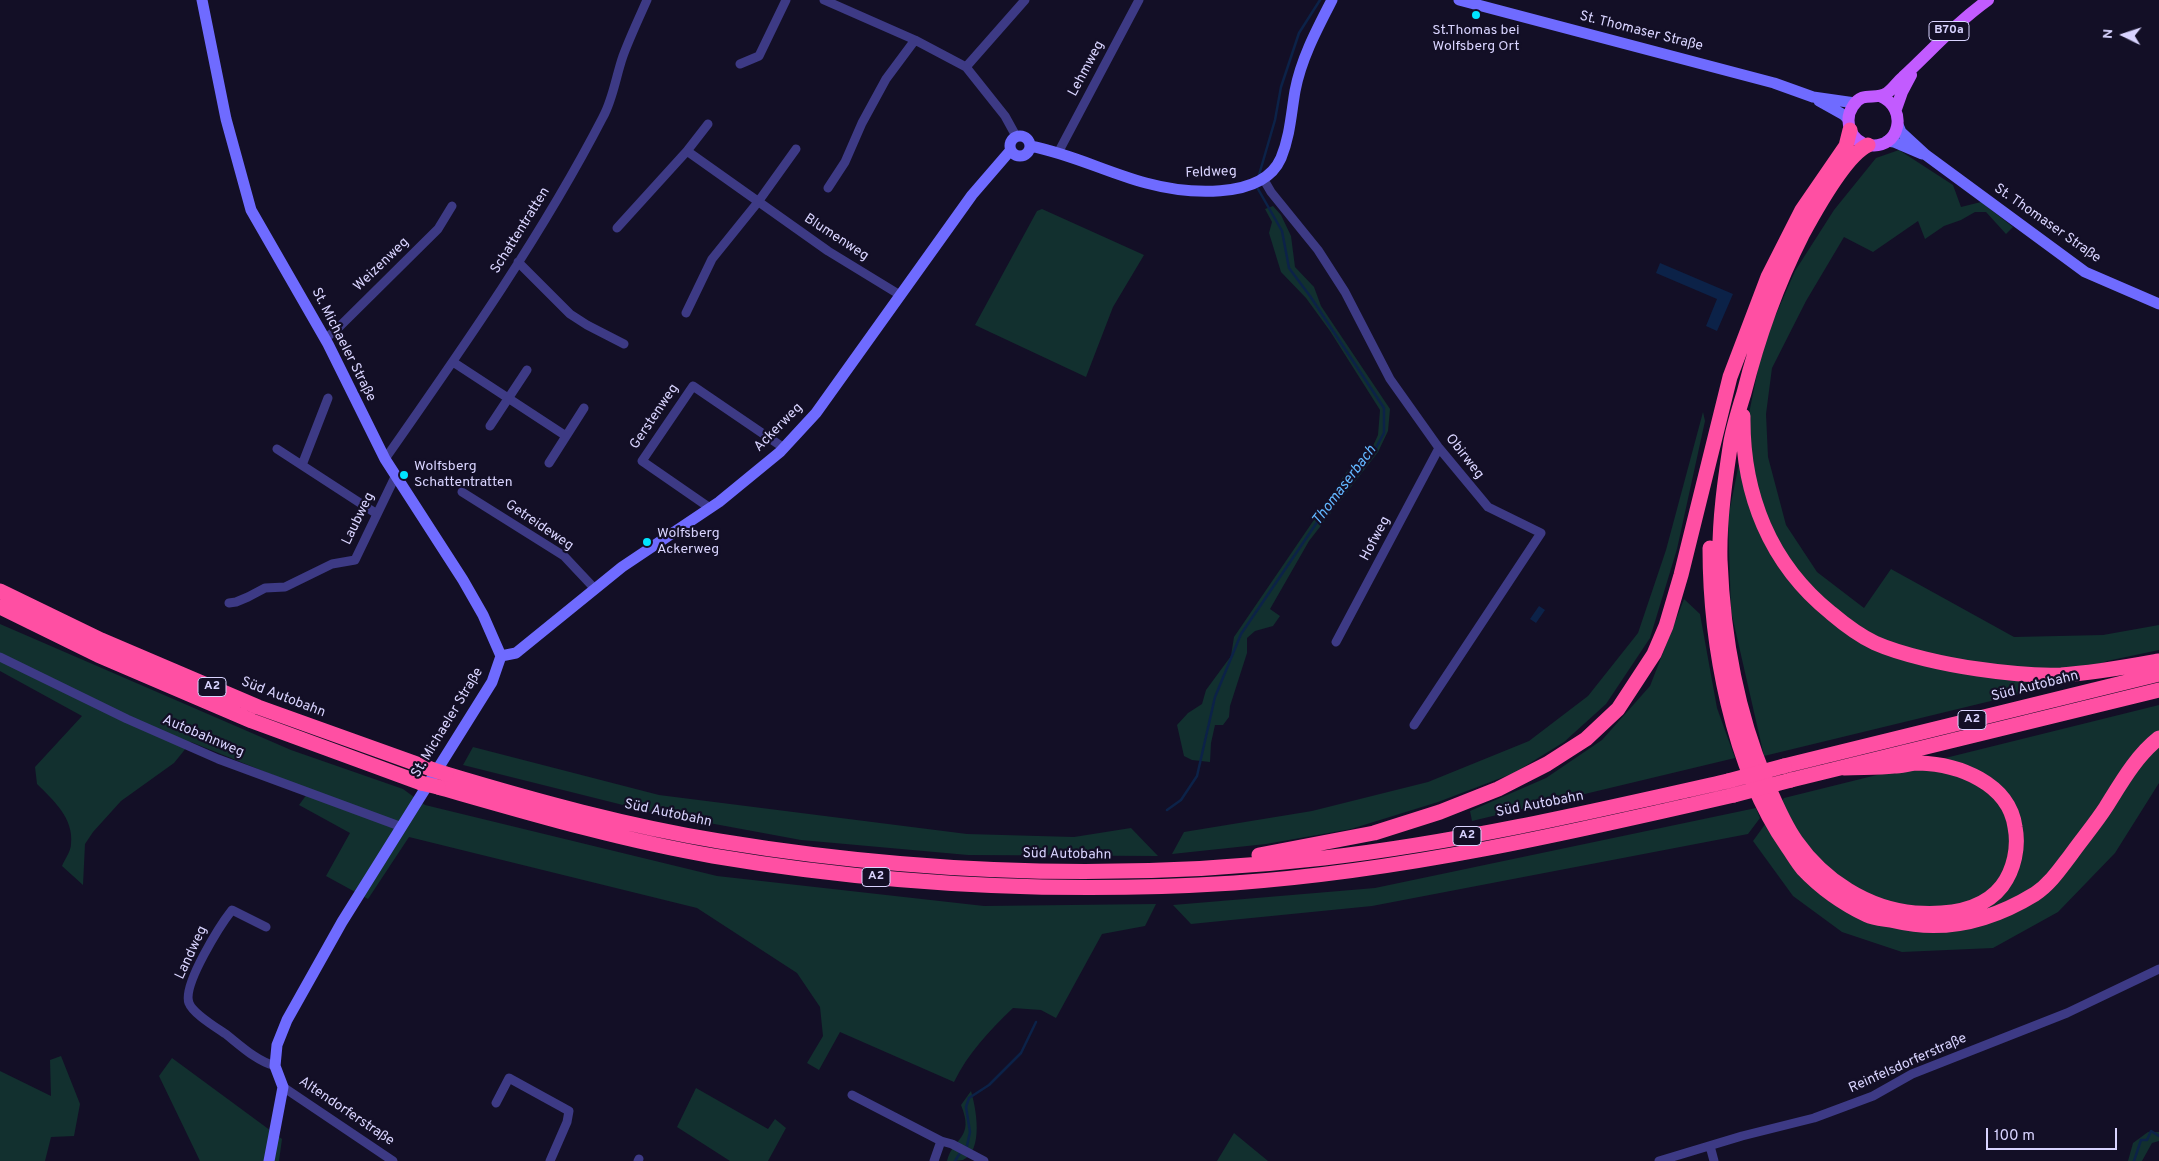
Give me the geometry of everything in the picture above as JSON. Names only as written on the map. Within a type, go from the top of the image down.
[{"type":"highway","points":[[1202,869],[1232,858],[1266,854],[1374,833],[1440,812],[1498,789],[1548,764],[1586,739],[1618,709],[1650,661],[1666,626],[1681,575],[1718,419],[1730,377],[1768,277],[1802,210],[1846,146],[1849,125]]},
{"type":"highway","points":[[1844,768],[1919,763],[1953,768],[1983,780],[2003,799],[2015,822],[2018,846],[2012,865],[2001,887],[1985,901],[1969,909],[1939,915],[1895,911],[1854,896],[1821,869],[1796,841],[1775,803],[1752,748],[1737,696],[1725,625],[1720,557],[1723,502],[1731,438],[1758,337],[1790,259],[1811,217],[1852,155],[1868,145]]},
{"type":"highway","points":[[1744,340],[1719,451],[1713,503],[1710,588],[1715,635],[1725,692],[1744,756],[1770,818],[1802,868],[1831,894],[1869,916],[1914,926],[1956,926],[1996,914],[2038,892],[2055,876],[2127,774],[2150,745],[2159,738]]},
{"type":"highway","points":[[1743,396],[1742,442],[1746,473],[1754,501],[1769,538],[1788,569],[1814,599],[1843,623],[1875,643],[1918,657],[1960,667],[2005,673],[2059,675],[2105,671],[2159,661]]},
{"type":"highway","name":"Süd Autobahn","points":[[0,591],[102,640],[258,707],[431,769],[518,796],[590,814],[716,840],[820,856],[946,868],[1033,872],[1202,869],[1323,858],[1423,845],[1588,812],[1791,780],[2159,690]]},
{"type":"highway","name":"Süd Autobahn","points":[[0,607],[98,655],[252,721],[421,783],[586,829],[711,855],[818,871],[936,883],[1068,888],[1234,883],[1323,874],[1423,861],[1590,829],[1731,788],[1784,766],[2159,674]]},
{"type":"main road","name":"St. Michaeler Straße","points":[[202,0],[226,119],[251,210],[325,338],[384,460],[463,580],[483,615],[501,656],[492,682],[342,922],[287,1020],[277,1045],[275,1066],[283,1086]]},
{"type":"main road","points":[[1264,180],[1280,160],[1290,135],[1295,90],[1310,42],[1332,0]]},
{"type":"main road","name":"B70a","points":[[1916,67],[1940,40],[1968,14],[1988,0]]},
{"type":"main road","name":"St. Thomaser Straße","points":[[1463,1],[1774,83],[1813,97],[1844,115],[1849,125]]},
{"type":"main road","points":[[1916,67],[1902,92],[1896,109],[1898,125],[1892,137],[1887,141],[1874,145],[1868,145],[1857,140],[1849,125],[1850,110],[1855,103],[1864,97],[1880,96],[1886,93],[1916,67]]},
{"type":"main road","points":[[1880,96],[1896,109]]},
{"type":"main road","name":"St. Thomaser Straße","points":[[1813,97],[1855,103]]},
{"type":"main road","name":"St. Thomaser Straße","points":[[1898,125],[1901,132],[1926,155],[2084,272],[2159,304]]},
{"type":"main road","points":[[1016,136],[1025,137],[1030,146],[1028,152],[1023,156],[1016,156],[1010,151],[1010,142],[1016,136]]},
{"type":"main road","name":"St. Thomaser Straße","points":[[1887,141],[1926,155]]},
{"type":"main road","name":"Feldweg","points":[[1030,146],[1058,152],[1123,176],[1166,188],[1217,190],[1250,186],[1264,180]]},
{"type":"main road","name":"Ackerweg","points":[[501,656],[516,653],[622,567],[710,508],[784,448],[816,413],[972,195],[1010,151]]},
{"type":"main road","points":[[269,1161],[283,1086]]},
{"type":"street","name":"Schattentratten","points":[[384,460],[453,362],[568,182],[604,115],[623,55],[647,0]]},
{"type":"street","points":[[740,64],[759,56],[786,0]]},
{"type":"street","points":[[824,0],[915,40],[966,67],[1005,116],[1016,136]]},
{"type":"street","points":[[966,67],[1025,0]]},
{"type":"street","name":"Lehmweg","points":[[1058,152],[1139,0]]},
{"type":"street","points":[[828,188],[845,162],[862,123],[886,79],[915,40]]},
{"type":"street","points":[[617,228],[687,151],[708,124]]},
{"type":"street","points":[[686,313],[712,259],[758,202],[796,149]]},
{"type":"street","name":"Blumenweg","points":[[687,151],[828,251],[900,295]]},
{"type":"street","name":"Obirweg","points":[[1264,180],[1271,192],[1318,250],[1345,292],[1390,379],[1439,448],[1488,507],[1541,533],[1414,725]]},
{"type":"street","name":"Weizenweg","points":[[325,338],[334,332],[420,248],[438,229],[452,206]]},
{"type":"street","points":[[518,262],[570,314],[624,344]]},
{"type":"street","points":[[453,362],[566,436]]},
{"type":"street","points":[[490,426],[527,370]]},
{"type":"street","name":"Gerstenweg","points":[[710,508],[642,461],[693,386],[784,448]]},
{"type":"street","points":[[302,465],[328,398]]},
{"type":"street","points":[[549,463],[584,408]]},
{"type":"street","name":"Hofweg","points":[[1336,642],[1439,448]]},
{"type":"street","points":[[277,449],[377,514]]},
{"type":"street","name":"Laubweg","points":[[229,603],[236,602],[265,588],[285,587],[332,564],[355,560],[395,477]]},
{"type":"street","name":"Getreideweg","points":[[462,492],[564,556],[595,589]]},
{"type":"street","name":"Autobahnweg","points":[[0,657],[127,719],[218,759],[402,827]]},
{"type":"street","name":"Landweg","points":[[266,927],[232,910],[209,944],[189,992],[188,1002],[196,1012],[239,1045],[264,1063],[275,1066]]},
{"type":"street","name":"Reinfelsdorferstraße","points":[[1659,1161],[1814,1118],[1873,1096],[1912,1074],[2067,1013],[2159,969]]},
{"type":"street","points":[[496,1103],[509,1078],[569,1111],[567,1122],[550,1161]]},
{"type":"street","name":"Altendorferstraße","points":[[283,1086],[394,1161]]},
{"type":"street","points":[[852,1095],[984,1161]]},
{"type":"street","points":[[934,1161],[941,1141]]},
{"type":"street","points":[[1710,1146],[1714,1161]]},
{"type":"green space","points":[[1899,150],[1953,185],[1961,207],[1981,202],[2013,227],[2006,234],[1986,212],[1975,212],[1961,220],[1944,226],[1925,239],[1918,221],[1873,252],[1844,237],[1806,301],[1772,368],[1766,414],[1768,457],[1786,525],[1817,572],[1864,608],[1891,569],[2014,637],[2103,635],[2159,625],[2159,650],[2107,661],[2028,692],[1764,756],[1731,611],[1728,518],[1763,344],[1795,271],[1834,210],[1876,158]]},
{"type":"green space","points":[[1273,206],[1281,215],[1291,236],[1295,267],[1314,287],[1321,306],[1390,409],[1388,431],[1378,452],[1309,541],[1270,609],[1280,616],[1273,626],[1255,631],[1247,638],[1247,653],[1230,706],[1229,717],[1223,725],[1215,725],[1211,743],[1210,762],[1192,760],[1184,756],[1177,725],[1188,713],[1202,704],[1206,690],[1231,656],[1234,637],[1348,470],[1367,459],[1378,435],[1380,410],[1330,331],[1306,298],[1281,272],[1269,233],[1272,222],[1265,209]]},
{"type":"green space","points":[[1042,209],[1144,255],[1113,307],[1086,377],[975,325],[1037,211]]},
{"type":"green space","points":[[1703,412],[1705,421],[1677,549],[1650,638],[1606,704],[1564,742],[1514,773],[1438,802],[1351,829],[1266,844],[1172,854],[1184,832],[1312,811],[1428,782],[1529,741],[1588,696],[1638,633],[1666,550]]},
{"type":"green space","points":[[1684,599],[1700,614],[1717,708],[1735,758],[1472,821],[1470,811],[1546,778],[1602,740],[1650,686]]},
{"type":"green space","points":[[0,624],[291,750],[403,789],[425,805],[717,876],[984,906],[1156,904],[1145,926],[1102,934],[1056,1018],[1041,1010],[1013,1008],[980,1042],[954,1082],[840,1032],[819,1070],[807,1063],[823,1036],[820,1007],[797,973],[697,908],[409,837],[368,899],[326,876],[350,833],[299,805],[310,790],[191,742],[174,763],[121,801],[93,832],[85,844],[83,885],[62,866],[71,847],[69,826],[61,810],[37,784],[35,767],[82,716],[0,671]]},
{"type":"green space","points":[[2159,705],[2159,783],[2115,853],[2058,912],[1993,948],[1902,952],[1842,932],[1793,896],[1753,841],[1784,798]]},
{"type":"green space","points":[[473,747],[659,795],[967,834],[1074,837],[1131,828],[1158,856],[968,855],[801,840],[655,813],[463,765]]},
{"type":"green space","points":[[1756,808],[1760,818],[1748,834],[1372,906],[1191,924],[1173,905],[1375,888]]},
{"type":"green space","points":[[61,1056],[80,1104],[74,1136],[51,1137],[45,1161],[0,1161],[0,1071],[51,1096],[50,1060]]},
{"type":"green space","points":[[172,1058],[282,1139],[279,1161],[200,1161],[159,1076]]},
{"type":"green space","points":[[696,1088],[768,1129],[775,1119],[786,1128],[768,1161],[730,1161],[677,1127]]},
{"type":"green space","points":[[971,1091],[977,1128],[974,1147],[970,1155],[963,1160],[947,1161],[964,1131],[966,1125],[965,1116],[961,1105]]},
{"type":"green space","points":[[2148,1132],[2159,1132],[2159,1141],[2152,1143],[2142,1161],[2128,1161],[2133,1143]]},
{"type":"green space","points":[[1234,1133],[1268,1161],[1217,1161]]},
{"type":"water","points":[[1660,263],[1733,294],[1717,331],[1706,326],[1717,299],[1656,273]]},
{"type":"water","points":[[1539,606],[1545,610],[1536,623],[1530,619]]},
{"type":"waterway","name":"Thomaserbach","points":[[1259,175],[1275,120],[1281,87],[1299,33],[1320,0]]},
{"type":"waterway","name":"Thomaserbach","points":[[1167,810],[1181,800],[1197,776],[1215,697],[1241,634],[1337,493],[1371,457],[1384,433],[1384,408],[1310,296],[1289,268],[1282,231],[1258,189]]},
{"type":"waterway","name":"Thomaserbach","points":[[967,1146],[970,1132],[966,1107],[969,1098],[989,1085],[1021,1053],[1036,1022]]},
{"type":"waterway","points":[[2134,1161],[2141,1140],[2147,1140],[2151,1131],[2159,1136]]},
{"type":"waterway","name":"Thomaserbach","points":[[955,1161],[960,1153]]},
{"type":"place","name":"St.Thomas bei Wolfsberg Ort","points":[[1476,15]]},
{"type":"place","name":"Wolfsberg Schattentratten","points":[[404,475]]},
{"type":"place","name":"Wolfsberg Ackerweg","points":[[647,542]]}]
